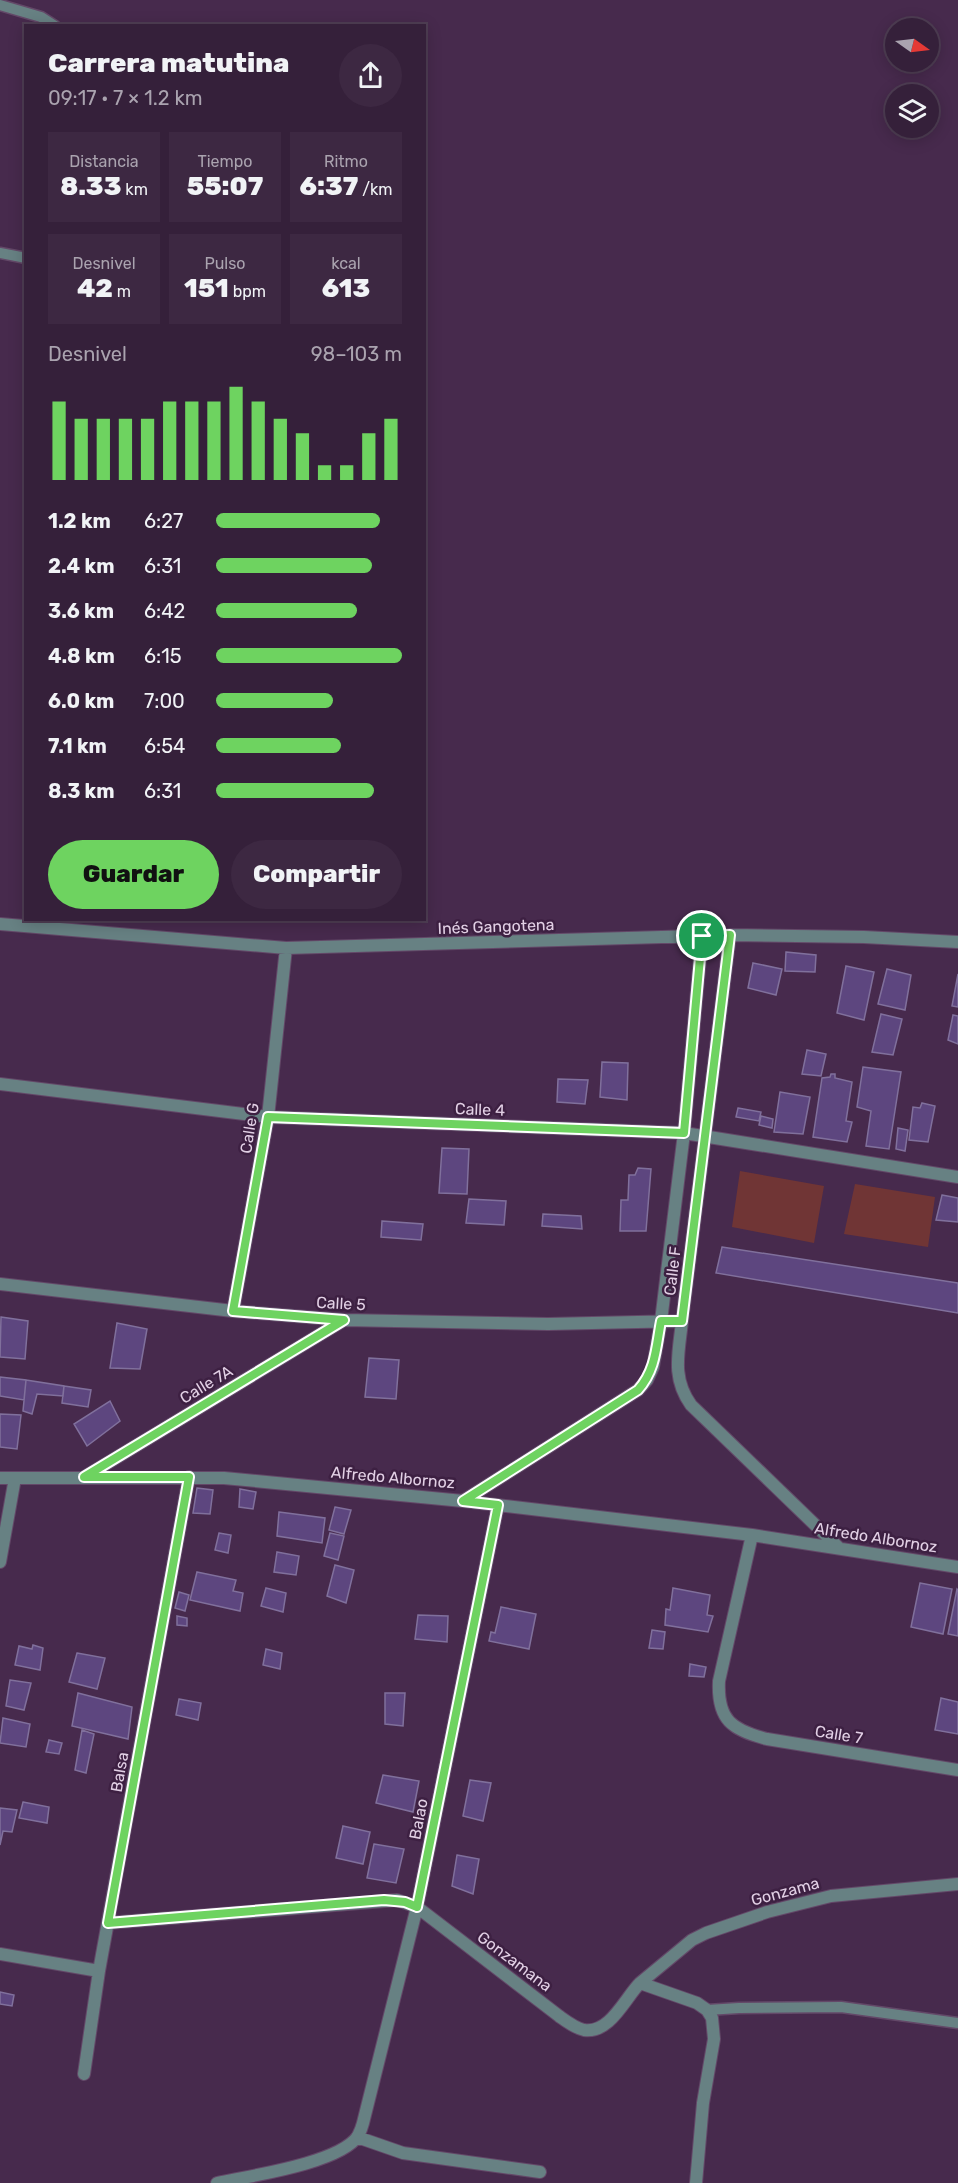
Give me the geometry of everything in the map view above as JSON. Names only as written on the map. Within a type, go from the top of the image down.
[{"type":"street","name":"Inés Gangotena","points":[[0,924],[286,948],[730,935],[864,937],[958,942]]},
{"type":"street","name":"Calle F","points":[[730,935],[682,1321],[678,1378],[682,1392],[691,1405],[838,1547]]},
{"type":"street","name":"Calle F","points":[[463,1501],[638,1390],[647,1380],[653,1367],[661,1321],[684,1133],[702,936]]},
{"type":"street","name":"Calle G","points":[[233,1311],[268,1117],[286,948]]},
{"type":"street","name":"Calle 4","points":[[0,1084],[268,1117],[684,1133],[958,1177]]},
{"type":"street","name":"Calle 5","points":[[0,1284],[233,1311],[344,1320],[548,1324],[682,1321]]},
{"type":"street","name":"Calle 7A","points":[[84,1477],[344,1320]]},
{"type":"street","name":"Balsa","points":[[84,2074],[99,1971],[189,1477]]},
{"type":"street","name":"Alfredo Albornoz","points":[[0,1478],[224,1478],[463,1501],[752,1534],[958,1567]]},
{"type":"street","points":[[0,1562],[15,1478]]},
{"type":"street","name":"Balao","points":[[357,2137],[368,2110],[417,1907],[498,1505]]},
{"type":"street","name":"Calle 7","points":[[752,1534],[719,1681],[718,1698],[722,1714],[732,1726],[749,1735],[768,1739],[958,1770]]},
{"type":"street","name":"Gonzama","points":[[640,1983],[692,1940],[767,1912],[831,1896],[958,1884]]},
{"type":"street","name":"Gonzamana","points":[[108,1923],[384,1900],[405,1902],[417,1907],[559,2016],[584,2030],[605,2024],[640,1983]]},
{"type":"street","points":[[0,1954],[99,1971]]},
{"type":"street","points":[[640,1983],[697,2003],[707,2010],[712,2018],[714,2038],[702,2103],[696,2183]]},
{"type":"street","points":[[217,2183],[309,2162],[335,2153],[357,2137],[388,2149],[417,2155],[540,2172]]},
{"type":"lane","points":[[0,5],[41,17],[52,24]]},
{"type":"lane","points":[[0,253],[24,258]]},
{"type":"lane","points":[[707,2010],[841,2007],[958,2023]]},
{"type":"shaded area","points":[[740,1171],[824,1186],[814,1243],[732,1227]]},
{"type":"shaded area","points":[[855,1184],[935,1197],[928,1247],[844,1234]]},
{"type":"building","points":[[786,952],[816,955],[815,972],[785,971]]},
{"type":"building","points":[[753,963],[782,969],[776,995],[748,988]]},
{"type":"building","points":[[846,966],[874,972],[864,1020],[837,1013]]},
{"type":"building","points":[[887,969],[911,975],[905,1010],[878,1004]]},
{"type":"building","points":[[958,974],[958,1007],[952,1006]]},
{"type":"building","points":[[881,1014],[902,1019],[893,1055],[872,1052]]},
{"type":"building","points":[[953,1015],[958,1016],[958,1044],[948,1040]]},
{"type":"building","points":[[807,1050],[826,1054],[821,1076],[802,1074]]},
{"type":"building","points":[[602,1062],[628,1063],[627,1100],[600,1097]]},
{"type":"building","points":[[863,1067],[901,1072],[889,1149],[866,1146],[871,1111],[857,1107]]},
{"type":"building","points":[[831,1074],[835,1074],[835,1078],[852,1082],[846,1121],[852,1122],[847,1142],[813,1137],[822,1078],[830,1077]]},
{"type":"building","points":[[558,1079],[588,1080],[585,1104],[557,1102]]},
{"type":"building","points":[[780,1092],[810,1097],[803,1134],[774,1132]]},
{"type":"building","points":[[922,1103],[935,1106],[928,1142],[909,1140],[913,1107],[920,1108]]},
{"type":"building","points":[[738,1108],[761,1112],[759,1121],[736,1117]]},
{"type":"building","points":[[761,1116],[773,1119],[772,1128],[759,1125]]},
{"type":"building","points":[[898,1128],[908,1130],[905,1151],[896,1149]]},
{"type":"building","points":[[442,1148],[469,1149],[467,1194],[439,1193]]},
{"type":"building","points":[[638,1168],[651,1169],[646,1231],[620,1231],[621,1200],[628,1200],[629,1175],[635,1175]]},
{"type":"building","points":[[942,1195],[958,1198],[958,1222],[936,1220]]},
{"type":"building","points":[[469,1199],[506,1201],[504,1225],[466,1223]]},
{"type":"building","points":[[543,1214],[581,1216],[582,1229],[542,1226]]},
{"type":"building","points":[[382,1221],[423,1224],[421,1240],[381,1237]]},
{"type":"building","points":[[722,1247],[958,1283],[958,1313],[716,1273]]},
{"type":"building","points":[[1,1317],[28,1321],[25,1359],[0,1357]]},
{"type":"building","points":[[117,1323],[147,1329],[140,1369],[110,1368]]},
{"type":"building","points":[[369,1358],[399,1360],[396,1399],[365,1397]]},
{"type":"building","points":[[0,1377],[26,1380],[24,1400],[0,1396]]},
{"type":"building","points":[[26,1380],[64,1386],[63,1396],[37,1394],[32,1414],[23,1411]]},
{"type":"building","points":[[64,1386],[91,1390],[88,1407],[62,1403]]},
{"type":"building","points":[[110,1401],[120,1421],[87,1446],[74,1424]]},
{"type":"building","points":[[0,1414],[21,1415],[17,1449],[0,1447]]},
{"type":"building","points":[[197,1488],[213,1490],[210,1514],[193,1513]]},
{"type":"building","points":[[240,1489],[256,1492],[253,1509],[239,1507]]},
{"type":"building","points":[[335,1507],[351,1510],[344,1534],[329,1530]]},
{"type":"building","points":[[279,1512],[325,1518],[322,1543],[277,1536]]},
{"type":"building","points":[[219,1533],[231,1535],[228,1553],[215,1550]]},
{"type":"building","points":[[330,1533],[344,1536],[338,1560],[324,1556]]},
{"type":"building","points":[[277,1552],[299,1556],[296,1575],[274,1572]]},
{"type":"building","points":[[335,1565],[354,1570],[346,1603],[327,1596]]},
{"type":"building","points":[[197,1572],[236,1580],[233,1591],[243,1593],[240,1611],[190,1600]]},
{"type":"building","points":[[920,1583],[952,1589],[943,1634],[911,1627]]},
{"type":"building","points":[[266,1588],[286,1593],[283,1612],[261,1606]]},
{"type":"building","points":[[673,1588],[710,1595],[707,1615],[713,1616],[708,1632],[665,1625],[666,1609],[670,1610]]},
{"type":"building","points":[[958,1590],[958,1636],[948,1634]]},
{"type":"building","points":[[179,1592],[189,1595],[185,1611],[175,1608]]},
{"type":"building","points":[[501,1607],[536,1614],[529,1649],[489,1641],[491,1632],[495,1633]]},
{"type":"building","points":[[418,1615],[448,1616],[447,1642],[415,1639]]},
{"type":"building","points":[[177,1616],[187,1618],[187,1626],[177,1625]]},
{"type":"building","points":[[652,1630],[665,1632],[663,1649],[649,1648]]},
{"type":"building","points":[[33,1645],[43,1648],[40,1670],[15,1665],[19,1646],[32,1649]]},
{"type":"building","points":[[266,1649],[282,1653],[280,1669],[263,1665]]},
{"type":"building","points":[[77,1653],[105,1658],[97,1689],[69,1682]]},
{"type":"building","points":[[690,1664],[706,1667],[704,1677],[689,1676]]},
{"type":"building","points":[[10,1680],[31,1683],[24,1710],[6,1706]]},
{"type":"building","points":[[78,1693],[132,1707],[128,1739],[72,1726]]},
{"type":"building","points":[[385,1693],[405,1693],[403,1726],[385,1724]]},
{"type":"building","points":[[941,1698],[958,1702],[958,1734],[935,1730]]},
{"type":"building","points":[[179,1699],[201,1703],[198,1720],[176,1715]]},
{"type":"building","points":[[3,1718],[30,1724],[26,1747],[0,1743]]},
{"type":"building","points":[[82,1730],[94,1734],[86,1773],[75,1770]]},
{"type":"building","points":[[49,1740],[62,1743],[59,1754],[46,1752]]},
{"type":"building","points":[[383,1775],[419,1781],[413,1812],[376,1803]]},
{"type":"building","points":[[470,1780],[491,1783],[483,1821],[463,1816]]},
{"type":"building","points":[[23,1802],[49,1807],[47,1823],[19,1818]]},
{"type":"building","points":[[0,1808],[17,1810],[12,1832],[3,1831],[0,1845]]},
{"type":"building","points":[[343,1826],[370,1832],[363,1864],[336,1858]]},
{"type":"building","points":[[374,1844],[404,1849],[396,1883],[367,1878]]},
{"type":"building","points":[[457,1855],[479,1859],[473,1894],[452,1886]]},
{"type":"building","points":[[0,1992],[14,1995],[12,2006],[0,2004]]},
{"type":"route","points":[[730,935],[682,1321],[661,1321],[653,1367],[647,1380],[638,1390],[463,1501],[498,1505],[417,1907],[396,1900],[384,1900],[108,1923],[189,1477],[84,1477],[344,1320],[233,1311],[268,1117],[684,1133],[702,936],[730,935]]}]
